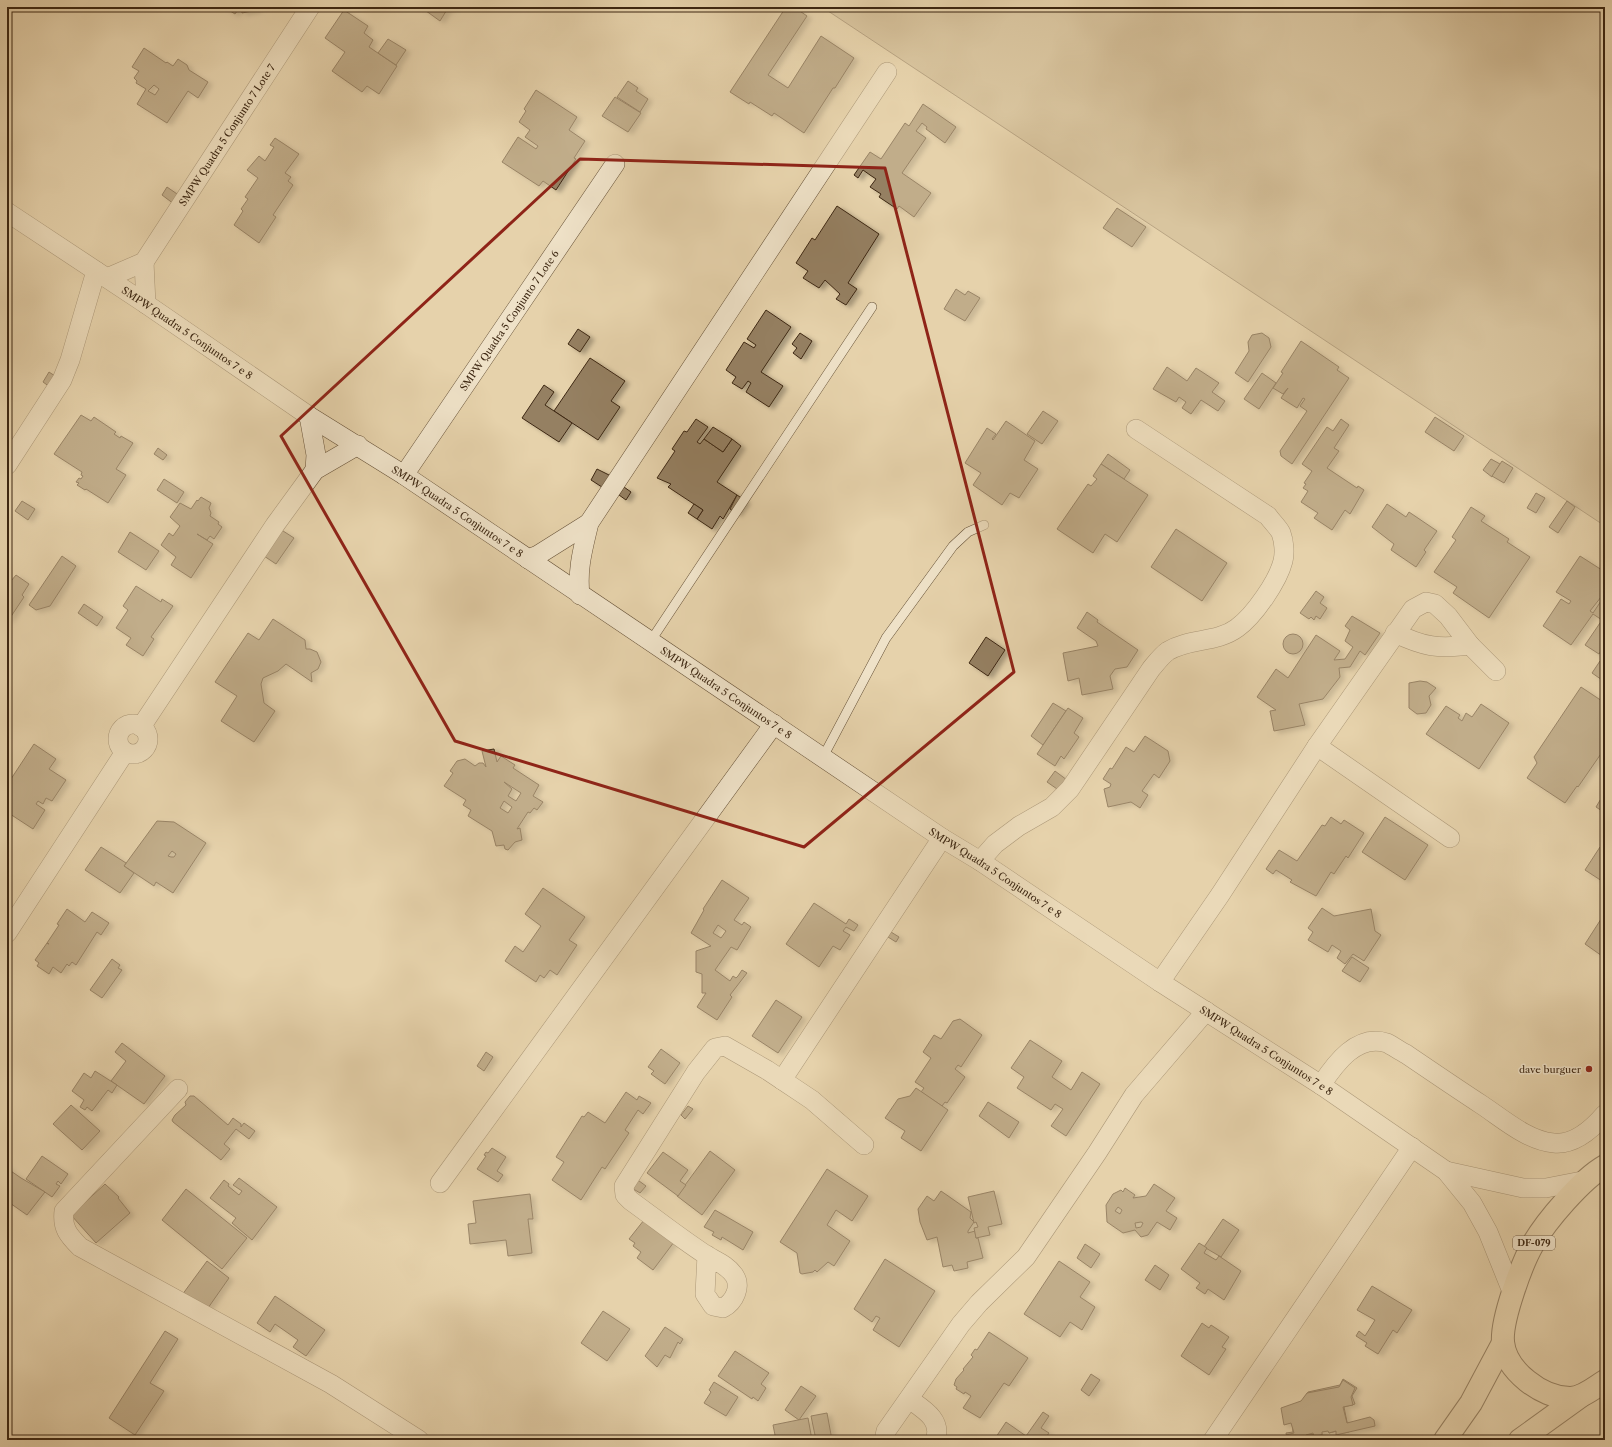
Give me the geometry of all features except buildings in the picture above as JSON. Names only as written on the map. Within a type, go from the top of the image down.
[{"type":"main road","name":"DF-079","points":[[1581,1396],[1570,1398],[1548,1393],[1528,1381],[1510,1362],[1503,1343],[1504,1327],[1513,1294],[1533,1244],[1554,1215],[1586,1180],[1605,1166]]},
{"type":"main road","name":"DF-079","points":[[1445,1440],[1471,1402],[1503,1343]]},
{"type":"main road","points":[[1520,1440],[1581,1396],[1605,1381]]},
{"type":"street","name":"SMPW Quadra 5 Conjunto 7 Lote 7","points":[[144,262],[310,7]]},
{"type":"street","points":[[580,595],[578,579],[579,564],[589,523],[886,72]]},
{"type":"street","name":"SMPW Quadra 5 Conjunto 7 Lote 6","points":[[404,476],[615,164]]},
{"type":"street","name":"SMPW Quadra 5 Conjuntos 7 e 8","points":[[7,212],[146,304],[309,416],[358,445],[942,838],[980,861],[1160,982],[1321,1085],[1446,1171],[1472,1203],[1488,1232],[1513,1294]]},
{"type":"street","points":[[7,466],[62,380],[101,275],[144,262],[146,304]]},
{"type":"street","points":[[309,416],[316,455],[315,470]]},
{"type":"street","points":[[980,861],[995,844],[1019,826],[1052,807],[1070,789],[1151,669],[1166,652],[1190,642],[1222,636],[1237,628],[1253,613],[1279,574],[1284,560],[1284,547],[1281,533],[1268,516],[1136,429]]},
{"type":"street","points":[[7,933],[125,752],[136,754],[145,747],[147,736],[142,727],[275,525],[315,470],[358,445]]},
{"type":"street","points":[[528,560],[551,548],[589,523]]},
{"type":"street","points":[[1160,982],[1224,889],[1317,746],[1413,608],[1426,602],[1435,604],[1448,616],[1470,645],[1496,672]]},
{"type":"street","points":[[1395,633],[1432,647],[1444,648],[1470,645]]},
{"type":"street","points":[[440,1183],[774,724]]},
{"type":"street","points":[[1317,746],[1450,838]]},
{"type":"street","points":[[782,1080],[942,838]]},
{"type":"street","points":[[884,1440],[886,1431],[961,1324],[989,1293],[1026,1257],[1134,1095],[1206,1011]]},
{"type":"street","points":[[1321,1085],[1331,1069],[1352,1049],[1373,1041],[1387,1044],[1406,1054],[1518,1129],[1539,1140],[1555,1144],[1570,1141],[1585,1133],[1605,1114]]},
{"type":"street","points":[[707,1255],[630,1201],[625,1196],[624,1186],[696,1072],[715,1048],[725,1046],[767,1070],[812,1100],[864,1145]]},
{"type":"street","points":[[178,1089],[64,1211],[63,1222],[69,1235],[80,1247],[331,1384],[419,1440]]},
{"type":"street","points":[[1213,1440],[1412,1148]]},
{"type":"street","name":"SMPW Quadra 5 Conjuntos 7 e 8","points":[[1446,1171],[1523,1188],[1546,1188],[1586,1180]]},
{"type":"street","points":[[910,1398],[931,1416],[937,1426],[935,1440]]},
{"type":"lane","points":[[650,642],[872,307]]},
{"type":"lane","points":[[823,757],[886,638],[953,546],[968,532],[984,525]]},
{"type":"highlighted area","points":[[580,159],[885,168],[1014,672],[804,847],[455,741],[281,436]]},
{"type":"shaded area","points":[[822,7],[1605,7],[1605,526]]},
{"type":"place","name":"dave burguer","points":[[1589,1069]]}]
